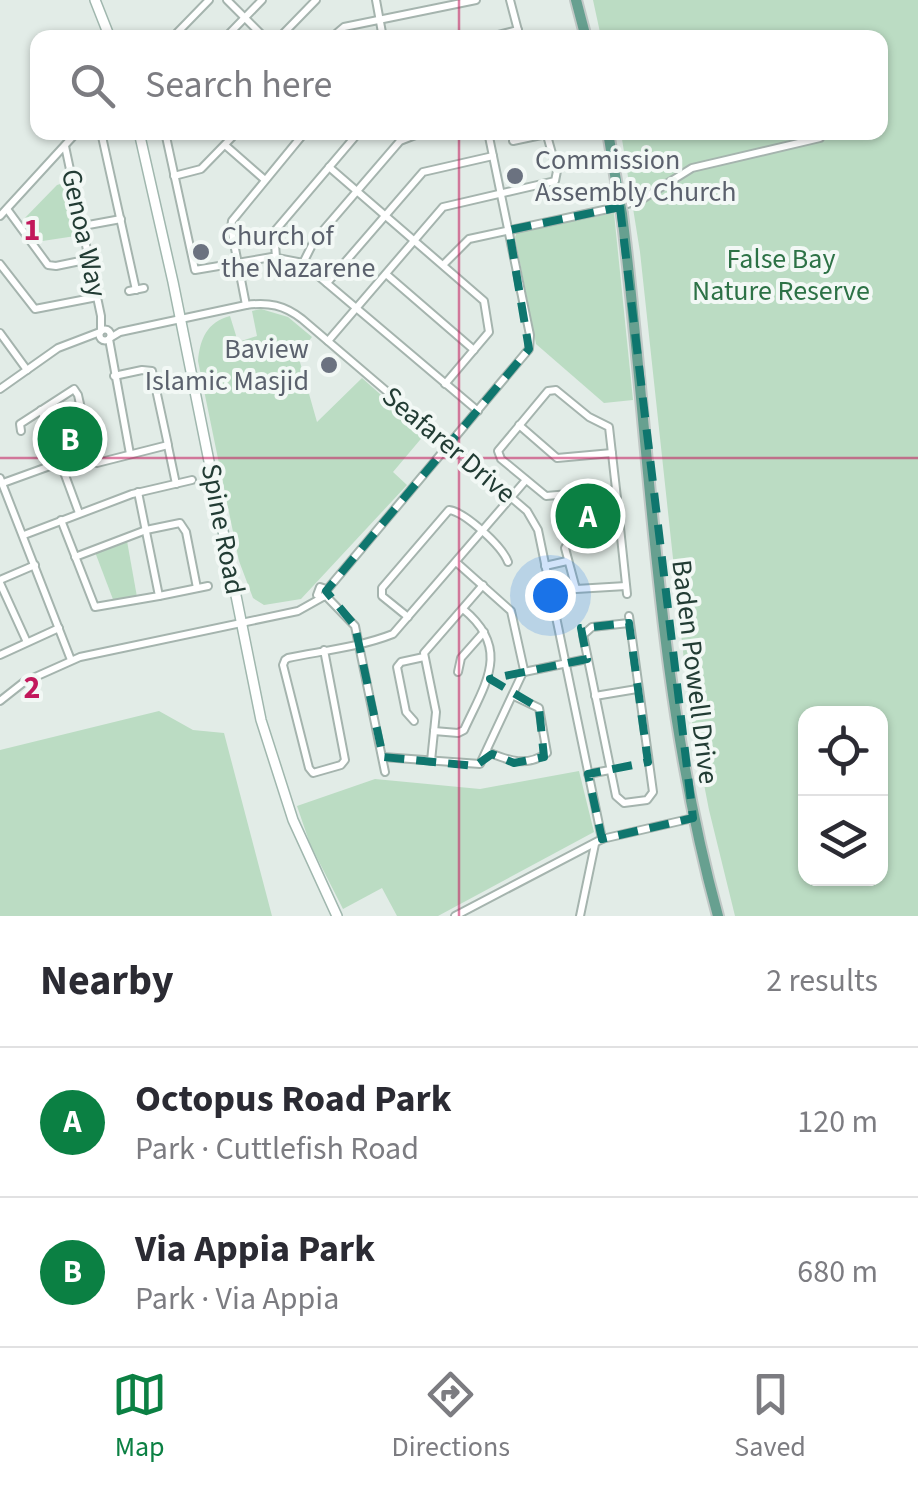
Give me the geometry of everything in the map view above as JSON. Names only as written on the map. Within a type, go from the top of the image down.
[{"type":"main road","points":[[95,0],[107,30]]},
{"type":"main road","points":[[576,0],[584,30]]},
{"type":"main road","name":"Spine Road","points":[[141,140],[261,720],[281,788],[310,862],[337,916]]},
{"type":"main road","name":"Baden Powell Drive","points":[[609,140],[622,214],[670,676],[693,818],[718,916]]},
{"type":"street","points":[[180,30],[209,0]]},
{"type":"street","points":[[227,0],[257,30]]},
{"type":"street","points":[[233,30],[262,0]]},
{"type":"street","points":[[287,30],[316,0]]},
{"type":"street","points":[[376,0],[382,30]]},
{"type":"street","points":[[338,30],[476,0]]},
{"type":"street","points":[[510,0],[518,30]]},
{"type":"street","points":[[0,216],[70,140]]},
{"type":"street","points":[[103,140],[136,290]]},
{"type":"street","points":[[168,140],[194,269],[201,272],[276,257],[303,263],[478,411]]},
{"type":"street","points":[[174,176],[201,169],[230,140]]},
{"type":"street","points":[[246,305],[232,221],[298,140]]},
{"type":"street","points":[[276,257],[274,232],[352,140]]},
{"type":"street","points":[[303,263],[314,241],[403,140]]},
{"type":"street","points":[[0,701],[24,682],[71,660],[288,613],[306,608],[323,593],[530,345],[490,140]]},
{"type":"street","points":[[328,341],[443,207],[554,181],[557,171],[548,140]]},
{"type":"street","points":[[443,265],[465,240],[622,206],[644,198],[692,168],[811,140]]},
{"type":"street","points":[[225,145],[266,180]]},
{"type":"street","name":"Genoa Way","points":[[64,146],[130,454]]},
{"type":"street","points":[[327,284],[426,171],[493,156]]},
{"type":"street","points":[[329,168],[486,305],[490,328],[445,384]]},
{"type":"street","points":[[7,209],[48,264],[90,259]]},
{"type":"street","points":[[83,226],[122,218]]},
{"type":"street","points":[[0,264],[34,309],[98,298]]},
{"type":"street","points":[[386,274],[474,350]]},
{"type":"street","name":"Seafarer Drive","points":[[27,370],[58,348],[87,339],[246,305],[280,306],[299,316],[533,519],[599,841]]},
{"type":"street","points":[[0,333],[27,370],[0,390]]},
{"type":"street","points":[[114,376],[142,370],[152,372],[176,484]]},
{"type":"street","points":[[21,431],[20,424],[70,389],[75,390],[95,462],[168,446]]},
{"type":"street","points":[[556,390],[590,417],[608,425],[612,453],[616,494],[546,496],[498,453],[548,392],[556,390]]},
{"type":"street","points":[[41,410],[80,513]]},
{"type":"street","points":[[519,425],[557,458],[612,453]]},
{"type":"street","points":[[61,462],[2,481],[71,660]]},
{"type":"street","points":[[24,535],[138,492],[192,480]]},
{"type":"street","points":[[324,650],[345,760],[342,765],[314,773],[305,754],[283,665],[288,658],[393,634],[526,480]]},
{"type":"street","points":[[138,492],[159,596]]},
{"type":"street","points":[[0,510],[12,505]]},
{"type":"street","points":[[408,617],[382,596],[382,588],[447,512],[454,510],[482,532],[502,550],[508,562]]},
{"type":"street","points":[[619,518],[626,590],[579,591],[572,584],[565,548],[568,541],[620,535]]},
{"type":"street","points":[[61,520],[97,608],[208,586]]},
{"type":"street","points":[[75,557],[175,523],[184,526],[197,588]]},
{"type":"street","points":[[545,566],[567,561]]},
{"type":"street","points":[[382,757],[475,766],[482,762],[524,672],[511,611],[456,562]]},
{"type":"street","points":[[26,640],[0,581],[36,565]]},
{"type":"street","points":[[414,720],[406,712],[397,667],[400,662],[424,657],[483,586]]},
{"type":"street","points":[[323,593],[353,621],[386,772]]},
{"type":"street","points":[[434,731],[464,730],[492,670],[484,630],[463,609]]},
{"type":"street","points":[[629,620],[652,796],[647,800],[619,802],[588,658],[583,638],[586,630],[629,620]]},
{"type":"street","points":[[1,652],[60,628]]},
{"type":"street","points":[[458,672],[461,658],[484,630]]},
{"type":"street","points":[[424,657],[436,712],[431,762]]},
{"type":"street","points":[[524,672],[588,658]]},
{"type":"street","points":[[595,696],[637,689]]},
{"type":"street","points":[[488,752],[514,763],[547,754],[539,708],[514,696]]},
{"type":"street","points":[[588,774],[610,770]]},
{"type":"street","points":[[455,916],[599,841],[693,818]]},
{"type":"street","points":[[580,916],[599,841]]},
{"type":"highlighted area","points":[[620,207],[693,818],[602,839],[588,774],[648,762],[629,623],[581,628],[587,659],[490,679],[539,708],[544,757],[514,763],[492,754],[475,766],[383,757],[355,626],[326,591],[529,349],[509,230]]},
{"type":"green space","name":"False Bay Nature Reserve","points":[[593,0],[918,0],[918,916],[735,916],[689,707],[640,252],[622,140],[888,140],[888,30],[599,30]]},
{"type":"green space","points":[[70,181],[82,235],[36,242],[21,222],[57,185]]},
{"type":"green space","points":[[614,213],[633,400],[604,403],[536,344],[515,237],[517,232]]},
{"type":"green space","points":[[261,309],[288,317],[312,337],[298,355],[317,422],[362,378],[425,434],[393,472],[407,485],[301,599],[264,605],[253,598],[239,561],[198,361],[203,339],[216,322],[230,316],[238,342],[257,336],[252,311]]},
{"type":"green space","points":[[78,412],[86,451],[64,460],[51,427]]},
{"type":"green space","points":[[612,494],[616,531],[566,536],[561,498]]},
{"type":"green space","points":[[127,541],[137,597],[114,602],[95,552]]},
{"type":"green space","points":[[159,711],[193,730],[224,733],[272,916],[0,916],[0,750]]},
{"type":"green space","points":[[579,771],[594,832],[438,916],[397,916],[382,888],[343,909],[310,844],[297,806],[375,779],[480,789]]},
{"type":"place","name":"Commission Assembly Church","points":[[515,176]]},
{"type":"place","name":"Church of the Nazarene","points":[[201,252]]},
{"type":"place","name":"Baview Islamic Masjid","points":[[329,365]]},
{"type":"place","name":"Via Appia Park","points":[[70,439]]},
{"type":"place","name":"Octopus Road Park","points":[[588,516]]}]
